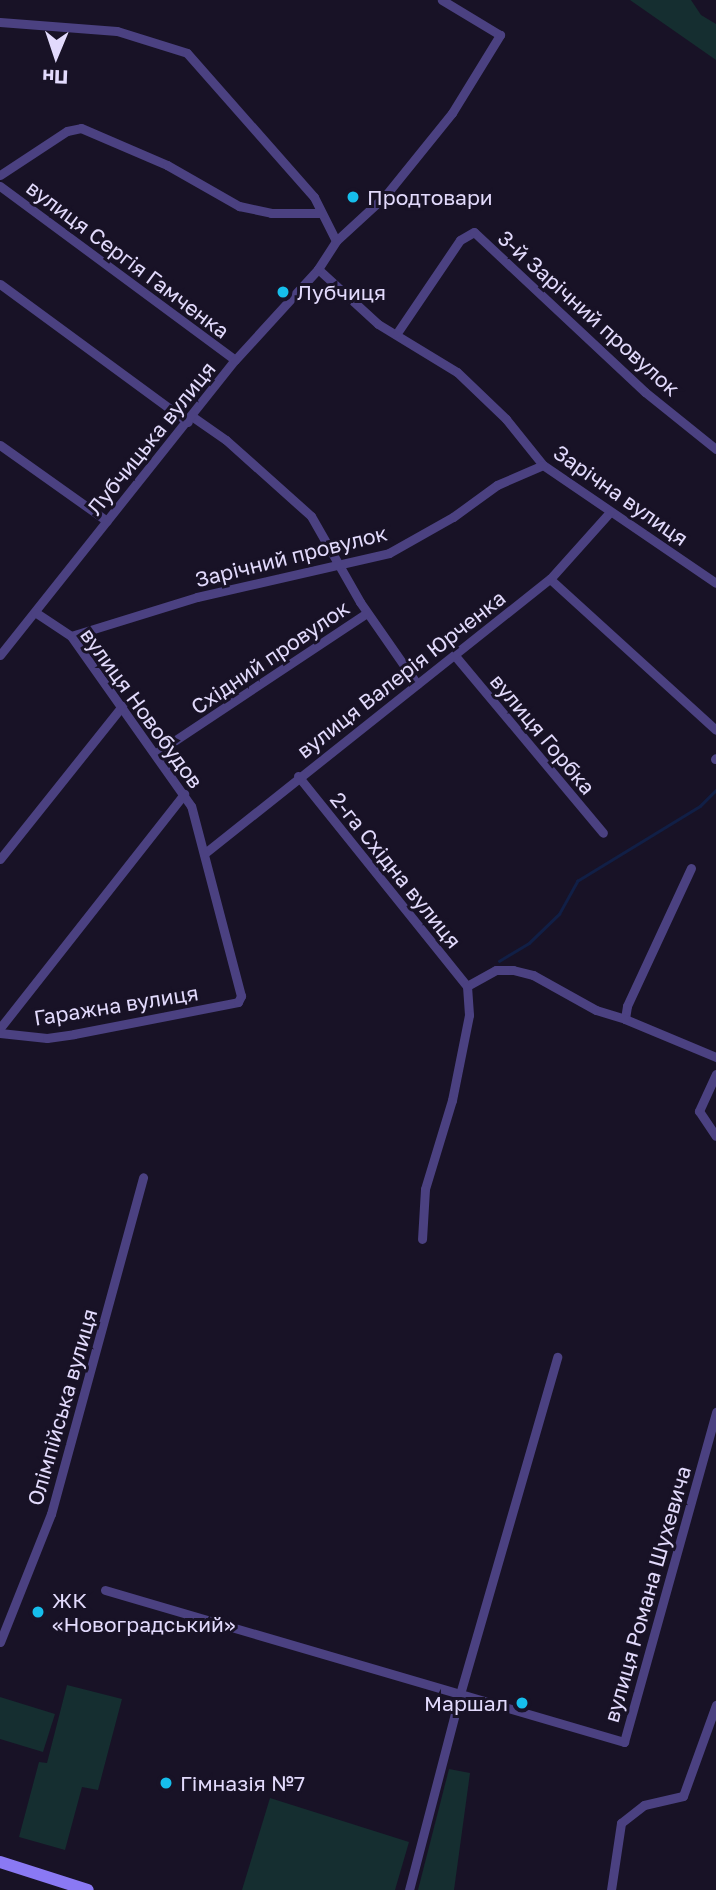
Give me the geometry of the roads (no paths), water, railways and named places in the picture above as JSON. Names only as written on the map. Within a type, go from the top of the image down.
[{"type":"main road","points":[[0,1862],[89,1890]]},
{"type":"street","name":"Лубчицька вулиця","points":[[0,655],[190,420],[235,360],[318,269],[335,245],[385,196],[452,113],[500,35],[442,0]]},
{"type":"street","points":[[0,22],[45,29],[117,31],[187,53],[314,197],[335,245]]},
{"type":"street","points":[[0,175],[67,131],[81,128],[167,165],[239,206],[271,213],[321,213]]},
{"type":"street","name":"вулиця Сергія Гамченка","points":[[0,187],[235,360]]},
{"type":"street","name":"3-й Зарічний провулок","points":[[397,333],[460,240],[474,232],[645,392],[716,449]]},
{"type":"street","name":"Зарічна вулиця","points":[[318,269],[353,304],[457,372],[506,419],[543,465],[609,513],[716,583]]},
{"type":"street","points":[[0,284],[190,420],[226,440],[311,516],[367,613],[417,684]]},
{"type":"street","points":[[0,445],[107,521]]},
{"type":"street","name":"Зарічний провулок","points":[[71,636],[197,597],[341,566],[415,540],[497,485],[543,465]]},
{"type":"street","name":"вулиця Валерія Юрченка","points":[[205,853],[299,776],[456,657],[550,579],[609,513]]},
{"type":"street","points":[[550,579],[716,730]]},
{"type":"street","name":"вулиця Новобудов","points":[[35,612],[71,636],[184,794],[205,853],[239,987],[238,1002]]},
{"type":"street","name":"Східний провулок","points":[[156,753],[367,613]]},
{"type":"street","name":"вулиця Горбка","points":[[456,657],[603,833]]},
{"type":"street","points":[[0,859],[122,706]]},
{"type":"street","name":"2-га Східна вулиця","points":[[299,776],[467,986]]},
{"type":"street","points":[[0,1031],[184,794]]},
{"type":"street","points":[[625,1019],[627,1006],[691,869]]},
{"type":"street","points":[[422,1239],[425,1189],[452,1100],[469,1015],[467,986],[496,970],[513,970],[533,975],[596,1010],[625,1019],[716,1057]]},
{"type":"street","name":"Гаражна вулиця","points":[[0,1031],[47,1038],[238,1002]]},
{"type":"street","points":[[716,1074],[699,1111],[716,1136]]},
{"type":"street","name":"Олімпійська вулиця","points":[[0,1642],[51,1514],[144,1177]]},
{"type":"street","points":[[409,1890],[460,1694],[557,1357]]},
{"type":"street","name":"вулиця Романа Шухевича","points":[[105,1591],[624,1742],[716,1412]]},
{"type":"street","points":[[611,1890],[621,1823],[644,1805],[683,1796],[716,1705]]},
{"type":"waterway","points":[[499,961],[529,943],[559,914],[577,881],[700,806],[716,790]]},
{"type":"place","name":"Продтовари","points":[[353,197]]},
{"type":"place","name":"Лубчиця","points":[[283,292]]},
{"type":"place","name":"ЖК «Новоградський»","points":[[38,1612]]},
{"type":"place","name":"Маршал","points":[[522,1703]]},
{"type":"place","name":"Гімназія №7","points":[[166,1783]]}]
